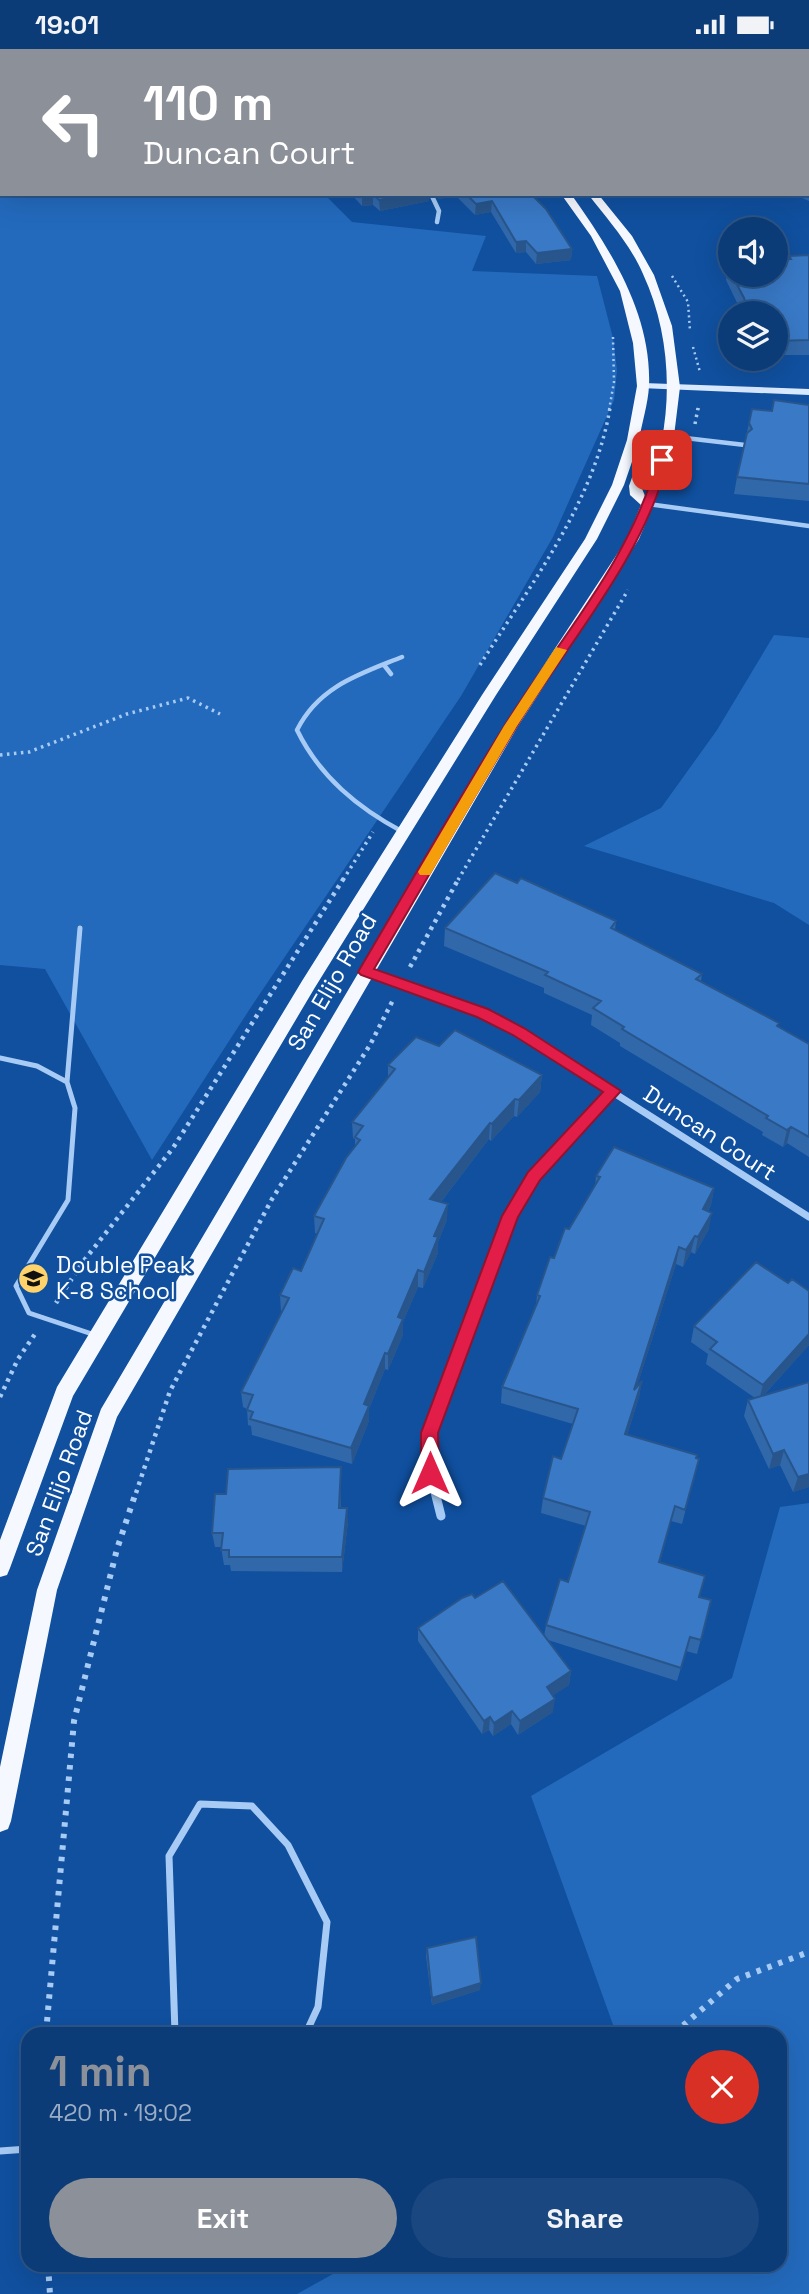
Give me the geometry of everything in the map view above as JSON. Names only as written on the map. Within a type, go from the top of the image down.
[{"type":"main road","name":"San Elijo Road","points":[[0,1568],[64,1393],[308,985],[591,539],[618,485],[633,440],[643,386],[639,343],[625,291],[596,236],[567,196]]},
{"type":"main road","name":"San Elijo Road","points":[[0,1821],[47,1590],[108,1415],[511,726],[633,539],[656,484],[668,436],[674,387],[666,326],[649,275],[628,238],[595,196]]},
{"type":"main road","points":[[633,440],[646,454],[635,486],[636,495],[648,504]]},
{"type":"street","points":[[433,196],[437,201],[437,222]]},
{"type":"street","points":[[643,386],[809,391]]},
{"type":"street","name":"Duncan Court","points":[[366,972],[482,1013],[518,1032],[809,1217]]},
{"type":"street","points":[[441,1516],[430,1473],[429,1433],[510,1216],[534,1176],[614,1091]]},
{"type":"lane","points":[[668,436],[745,445]]},
{"type":"lane","points":[[648,504],[809,526]]},
{"type":"lane","points":[[402,657],[322,693],[302,716],[296,730],[303,747],[327,776],[364,811],[403,832]]},
{"type":"lane","points":[[384,665],[391,674]]},
{"type":"lane","points":[[80,928],[67,1082],[75,1108],[68,1200],[16,1286],[29,1313],[97,1336]]},
{"type":"lane","points":[[0,1058],[37,1066],[67,1082]]},
{"type":"lane","points":[[175,2027],[169,1857],[200,1804],[252,1806],[288,1845],[327,1922],[318,2007],[309,2027]]},
{"type":"lane","points":[[0,2151],[21,2150]]},
{"type":"path","points":[[692,439],[700,400]]},
{"type":"path","points":[[47,2027],[74,1721],[117,1549],[170,1391],[272,1199],[370,1045],[433,920],[629,588]]},
{"type":"path","points":[[0,755],[29,751],[127,714],[188,698],[220,714]]},
{"type":"path","points":[[681,2027],[737,1979],[809,1952]]},
{"type":"path","points":[[48,2272],[50,2294]]},
{"type":"shaded area","points":[[0,196],[326,196],[352,222],[486,236],[472,271],[597,276],[613,338],[617,370],[614,400],[553,537],[461,696],[253,1004],[152,1160],[45,969],[0,965]]},
{"type":"shaded area","points":[[774,635],[809,638],[809,925],[774,903],[584,846],[661,808],[717,730]]},
{"type":"shaded area","points":[[809,1503],[809,2294],[297,2294],[336,2272],[787,2272],[787,2027],[614,2027],[531,1796],[732,1678],[780,1507]]},
{"type":"building","points":[[375,196],[399,196],[379,200]]},
{"type":"building","points":[[468,196],[533,196],[546,209],[572,249],[537,253],[526,241],[516,242],[492,201],[476,204]]},
{"type":"building","points":[[809,255],[809,340],[788,341],[788,301],[745,301],[738,287],[788,287],[789,256]]},
{"type":"building","points":[[774,400],[809,405],[809,484],[737,477],[747,433],[752,429],[749,423],[752,409],[772,411]]},
{"type":"building","points":[[495,873],[517,883],[521,878],[616,921],[611,928],[702,974],[696,979],[779,1023],[777,1026],[809,1044],[809,1137],[791,1127],[787,1130],[766,1118],[768,1116],[622,1029],[624,1027],[593,1008],[601,1001],[545,975],[548,972],[445,928]]},
{"type":"building","points":[[455,1030],[542,1075],[519,1100],[515,1099],[492,1124],[490,1123],[430,1199],[448,1204],[434,1236],[438,1237],[424,1272],[418,1270],[398,1317],[403,1319],[388,1354],[385,1353],[364,1404],[369,1406],[351,1448],[250,1419],[253,1412],[247,1410],[253,1395],[241,1392],[289,1298],[280,1295],[293,1268],[301,1271],[324,1219],[314,1216],[346,1158],[360,1140],[355,1137],[363,1126],[352,1122],[395,1069],[388,1065],[416,1037],[439,1046]]},
{"type":"building","points":[[614,1147],[714,1188],[703,1209],[712,1213],[698,1237],[695,1236],[686,1250],[679,1247],[634,1390],[642,1381],[625,1434],[697,1455],[696,1458],[699,1459],[685,1510],[675,1506],[659,1562],[705,1576],[699,1597],[711,1600],[701,1640],[690,1637],[681,1668],[546,1625],[560,1579],[568,1582],[590,1512],[543,1498],[553,1456],[561,1459],[578,1409],[502,1387],[540,1296],[537,1295],[550,1257],[554,1258],[565,1228],[569,1229],[600,1177],[596,1176]]},
{"type":"building","points":[[756,1262],[788,1283],[792,1279],[809,1291],[809,1334],[763,1385],[710,1349],[717,1342],[694,1326]]},
{"type":"building","points":[[809,1382],[809,1474],[798,1477],[784,1450],[773,1454],[748,1400]]},
{"type":"building","points":[[341,1467],[339,1508],[347,1508],[342,1557],[229,1557],[229,1550],[221,1550],[223,1533],[212,1533],[215,1494],[226,1494],[228,1469]]},
{"type":"building","points":[[503,1581],[571,1671],[547,1687],[555,1699],[520,1721],[512,1711],[494,1723],[490,1717],[484,1721],[418,1628],[462,1598],[472,1594],[475,1598]]},
{"type":"building","points":[[476,1937],[481,1983],[432,1998],[427,1948]]},
{"type":"slow traffic","points":[[425,872],[511,726],[561,650]]},
{"type":"place","name":"Double Peak K-8 School","points":[[33,1278]]},
{"type":"route","points":[[430,1473],[429,1433],[510,1216],[534,1176],[614,1091],[482,1013],[366,972],[511,726],[633,539],[656,484],[662,460]]}]
